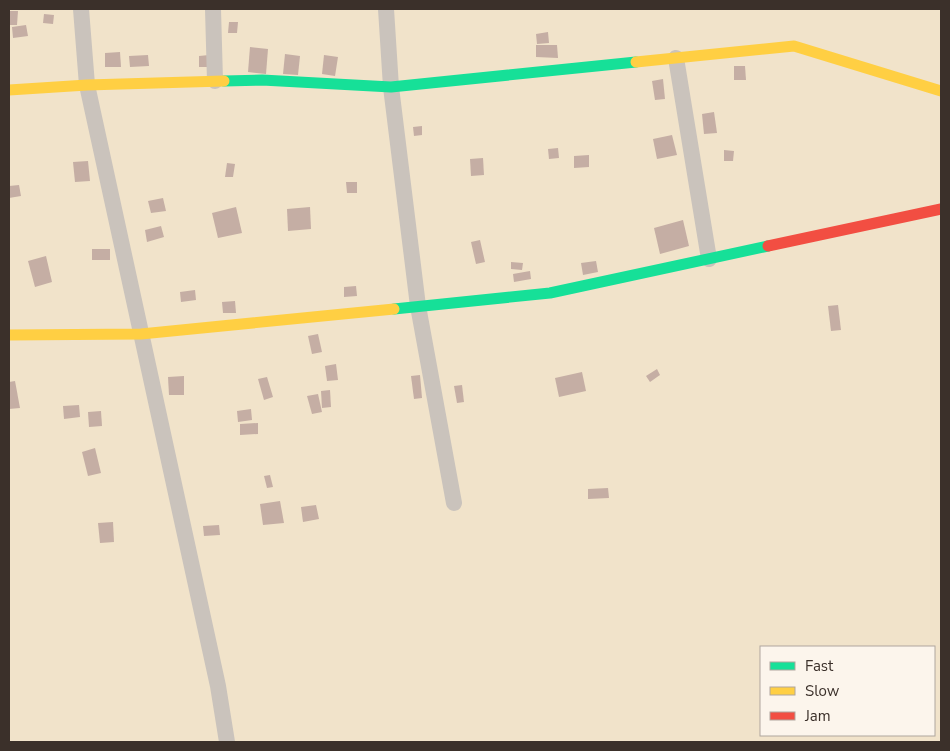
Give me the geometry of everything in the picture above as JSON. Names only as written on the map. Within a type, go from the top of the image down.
[{"type":"street","points":[[81,9],[87,85],[218,686],[226,742]]},
{"type":"street","points":[[213,9],[215,81]]},
{"type":"street","points":[[386,9],[391,87],[418,306],[454,503]]},
{"type":"street","points":[[9,90],[87,85],[262,80],[391,87],[794,46],[941,91]]},
{"type":"street","points":[[676,58],[708,259]]},
{"type":"street","points":[[9,335],[141,334],[550,293],[941,209]]},
{"type":"sand","points":[[9,9],[941,9],[941,742],[9,742]]},
{"type":"building","points":[[9,11],[18,11],[17,25],[9,25]]},
{"type":"building","points":[[44,14],[54,15],[53,24],[43,23]]},
{"type":"building","points":[[229,22],[238,22],[237,33],[228,33]]},
{"type":"building","points":[[26,25],[28,36],[13,38],[12,27]]},
{"type":"building","points":[[548,32],[549,43],[537,44],[536,34]]},
{"type":"building","points":[[536,45],[557,45],[558,58],[536,57]]},
{"type":"building","points":[[250,47],[268,49],[266,74],[248,72]]},
{"type":"building","points":[[120,52],[121,67],[105,67],[105,53]]},
{"type":"building","points":[[285,54],[300,56],[298,75],[283,74]]},
{"type":"building","points":[[148,55],[149,66],[130,67],[129,56]]},
{"type":"building","points":[[209,55],[210,67],[199,67],[199,56]]},
{"type":"building","points":[[324,55],[338,57],[335,76],[322,74]]},
{"type":"building","points":[[734,66],[745,66],[746,80],[734,80]]},
{"type":"building","points":[[663,79],[665,99],[655,100],[652,81]]},
{"type":"building","points":[[714,112],[717,133],[704,134],[702,114]]},
{"type":"building","points":[[422,126],[422,135],[414,136],[413,127]]},
{"type":"building","points":[[672,135],[677,155],[657,159],[653,139]]},
{"type":"building","points":[[558,148],[559,158],[549,159],[548,149]]},
{"type":"building","points":[[724,150],[734,151],[733,161],[724,161]]},
{"type":"building","points":[[589,155],[589,167],[574,168],[574,156]]},
{"type":"building","points":[[483,158],[484,175],[471,176],[470,159]]},
{"type":"building","points":[[88,161],[90,181],[75,182],[73,162]]},
{"type":"building","points":[[227,163],[235,164],[233,177],[225,177]]},
{"type":"building","points":[[346,182],[357,182],[357,193],[347,193]]},
{"type":"building","points":[[19,185],[21,196],[9,198],[9,186]]},
{"type":"building","points":[[163,198],[166,211],[151,213],[148,201]]},
{"type":"building","points":[[236,207],[242,233],[218,238],[212,213]]},
{"type":"building","points":[[310,207],[311,229],[288,231],[287,209]]},
{"type":"building","points":[[683,220],[689,246],[660,254],[654,228]]},
{"type":"building","points":[[161,226],[164,237],[147,242],[145,230]]},
{"type":"building","points":[[480,240],[485,262],[476,264],[471,242]]},
{"type":"building","points":[[92,249],[110,249],[110,260],[92,260]]},
{"type":"building","points":[[46,256],[52,282],[35,287],[28,261]]},
{"type":"building","points":[[596,261],[598,272],[583,275],[581,263]]},
{"type":"building","points":[[511,262],[523,263],[522,270],[511,269]]},
{"type":"building","points":[[530,271],[531,279],[514,282],[513,274]]},
{"type":"building","points":[[356,286],[357,296],[344,297],[344,287]]},
{"type":"building","points":[[195,290],[196,300],[181,302],[180,292]]},
{"type":"building","points":[[235,301],[236,313],[223,313],[222,302]]},
{"type":"building","points":[[838,305],[841,330],[831,331],[828,306]]},
{"type":"building","points":[[318,334],[322,352],[312,354],[308,336]]},
{"type":"building","points":[[336,364],[338,380],[327,381],[325,366]]},
{"type":"building","points":[[657,369],[660,375],[650,382],[646,376]]},
{"type":"building","points":[[582,372],[586,391],[559,397],[555,378]]},
{"type":"building","points":[[420,375],[422,398],[414,399],[411,376]]},
{"type":"building","points":[[184,376],[184,395],[169,395],[168,377]]},
{"type":"building","points":[[267,377],[273,397],[264,400],[258,379]]},
{"type":"building","points":[[15,381],[20,408],[9,409],[9,382]]},
{"type":"building","points":[[462,385],[464,402],[457,403],[454,386]]},
{"type":"building","points":[[330,390],[331,407],[322,408],[321,391]]},
{"type":"building","points":[[318,394],[322,412],[312,414],[307,396]]},
{"type":"building","points":[[79,405],[80,417],[64,419],[63,406]]},
{"type":"building","points":[[251,409],[252,420],[238,422],[237,411]]},
{"type":"building","points":[[101,411],[102,426],[89,427],[88,412]]},
{"type":"building","points":[[258,423],[258,434],[240,435],[240,424]]},
{"type":"building","points":[[95,448],[101,473],[88,476],[82,452]]},
{"type":"building","points":[[270,475],[273,487],[267,488],[264,476]]},
{"type":"building","points":[[608,488],[609,498],[588,499],[588,489]]},
{"type":"building","points":[[280,501],[284,523],[263,525],[260,504]]},
{"type":"building","points":[[316,505],[319,519],[303,522],[301,507]]},
{"type":"building","points":[[113,522],[114,542],[100,543],[98,523]]},
{"type":"building","points":[[219,525],[220,535],[204,536],[203,526]]},
{"type":"traffic: fast","points":[[224,81],[262,80],[391,87],[636,62]]},
{"type":"traffic: fast","points":[[394,309],[550,293],[768,246]]},
{"type":"traffic: slow","points":[[636,62],[794,46],[941,91]]},
{"type":"traffic: slow","points":[[9,90],[87,85],[224,81]]},
{"type":"traffic: slow","points":[[9,335],[141,334],[394,309]]},
{"type":"traffic: jam","points":[[768,246],[941,209]]}]
